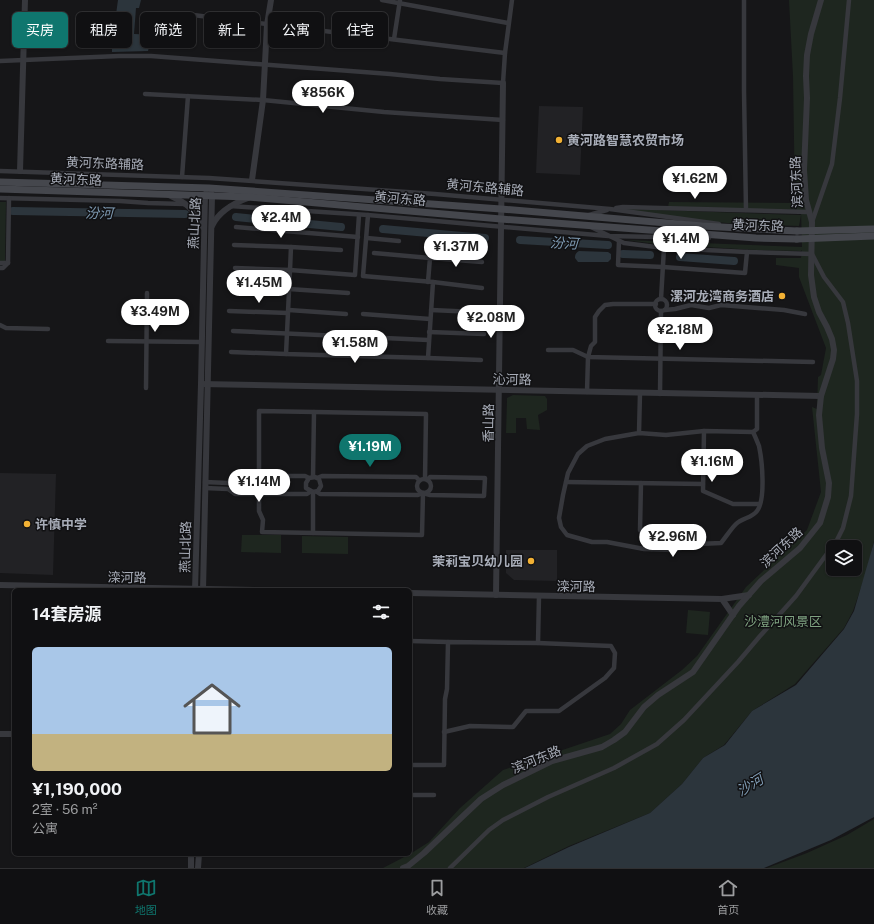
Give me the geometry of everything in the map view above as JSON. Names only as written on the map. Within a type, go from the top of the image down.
[{"type":"main road","name":"黄河东路","points":[[0,182],[209,188],[758,229],[797,235]]},
{"type":"main road","name":"黄河东路","points":[[0,189],[208,195],[501,222],[586,225],[756,238],[797,235]]},
{"type":"main road","points":[[797,235],[874,229]]},
{"type":"main road","points":[[797,235],[874,236]]},
{"type":"street","points":[[20,171],[25,0]]},
{"type":"street","points":[[252,180],[263,100],[267,25],[271,0]]},
{"type":"street","points":[[382,0],[508,22]]},
{"type":"street","points":[[0,61],[151,56],[503,83],[508,22],[512,0]]},
{"type":"street","points":[[744,0],[746,210]]},
{"type":"street","name":"滨河东路","points":[[403,868],[408,866],[424,853],[481,799],[503,785],[552,761],[602,747],[624,732],[644,707],[658,695],[693,672],[749,595],[761,581],[800,548],[820,523],[828,497],[829,483],[820,431],[819,415],[821,396],[833,359],[834,350],[832,339],[819,312],[814,297],[811,275],[812,222],[808,212],[806,200],[804,170],[807,98],[806,76],[811,34],[821,0]]},
{"type":"street","points":[[812,222],[832,164],[840,98],[848,0]]},
{"type":"street","points":[[394,39],[399,2]]},
{"type":"street","points":[[196,15],[505,53]]},
{"type":"street","name":"香山路","points":[[496,595],[503,83]]},
{"type":"street","points":[[144,94],[263,100],[384,112],[503,120]]},
{"type":"street","points":[[182,177],[188,96]]},
{"type":"street","name":"黄河东路辅路","points":[[0,171],[252,180],[610,209],[758,229]]},
{"type":"street","points":[[209,178],[209,188]]},
{"type":"street","name":"燕山北路","points":[[195,588],[204,228],[209,188]]},
{"type":"street","points":[[166,194],[186,204],[194,212],[204,228]]},
{"type":"street","name":"燕山北路","points":[[203,588],[209,384],[211,229],[208,195]]},
{"type":"street","points":[[0,198],[186,204]]},
{"type":"street","points":[[0,268],[3,268],[8,263],[9,198]]},
{"type":"street","points":[[211,229],[215,220],[222,212],[230,206],[248,198]]},
{"type":"street","points":[[230,206],[359,215],[501,222],[608,236],[756,238]]},
{"type":"street","points":[[586,216],[623,207],[808,212]]},
{"type":"street","points":[[235,268],[290,270],[355,275],[359,215]]},
{"type":"street","points":[[368,215],[363,276],[482,288]]},
{"type":"street","points":[[450,868],[489,830],[503,820],[548,797],[614,768],[657,744],[684,720],[796,596],[837,540],[843,528],[851,496],[857,414],[857,382],[848,323],[843,302],[824,277],[812,254],[664,248],[624,244],[586,225]]},
{"type":"street","points":[[236,227],[358,237]]},
{"type":"street","points":[[367,238],[399,241]]},
{"type":"street","points":[[619,241],[618,265],[745,273],[747,252]]},
{"type":"street","points":[[234,246],[341,250]]},
{"type":"street","points":[[286,354],[291,248]]},
{"type":"street","points":[[656,304],[658,300],[661,299],[664,248]]},
{"type":"street","points":[[374,253],[482,262]]},
{"type":"street","points":[[428,358],[431,310],[430,258]]},
{"type":"street","points":[[0,263],[8,263]]},
{"type":"street","points":[[233,288],[289,289],[348,293]]},
{"type":"street","points":[[146,388],[147,293]]},
{"type":"street","points":[[660,394],[663,310],[667,307],[665,300],[661,299]]},
{"type":"street","points":[[587,392],[588,357],[591,346],[595,342],[595,317],[598,311],[605,305],[613,304],[656,304]]},
{"type":"street","points":[[656,304],[656,308],[663,310],[691,305],[709,308],[721,305],[784,310],[805,314]]},
{"type":"street","points":[[431,310],[476,312]]},
{"type":"street","points":[[229,311],[346,314]]},
{"type":"street","points":[[363,314],[430,319]]},
{"type":"street","points":[[0,325],[6,328],[48,329]]},
{"type":"street","points":[[233,331],[428,340]]},
{"type":"street","points":[[429,332],[484,334]]},
{"type":"street","points":[[108,341],[202,342]]},
{"type":"street","points":[[548,350],[573,350],[588,357],[813,362]]},
{"type":"street","points":[[231,352],[481,360]]},
{"type":"street","name":"沁河路","points":[[201,384],[757,396],[821,396]]},
{"type":"street","points":[[639,433],[640,393]]},
{"type":"street","points":[[753,432],[758,444],[761,461],[762,483],[760,504],[758,510],[751,516],[737,523],[721,543],[698,544],[672,550],[652,549],[607,542],[592,542],[567,535],[561,527],[559,518],[568,474],[578,454],[586,446],[605,439],[639,433],[666,435],[704,431],[753,432],[757,429],[757,396]]},
{"type":"street","points":[[423,493],[422,535],[262,532],[263,520],[259,511],[259,411],[426,414],[424,480]]},
{"type":"street","points":[[313,478],[314,412]]},
{"type":"street","points":[[704,431],[703,491],[733,504],[760,504]]},
{"type":"street","points":[[235,476],[305,476],[313,478],[321,484],[320,489],[307,494],[235,494],[228,488],[205,485],[228,483],[235,476]]},
{"type":"street","points":[[322,476],[416,477],[424,480],[430,482],[431,487],[428,492],[418,495],[320,494],[313,492],[306,485],[313,478],[322,476]]},
{"type":"street","points":[[430,477],[485,478],[484,496],[430,495],[420,492],[416,488],[424,480],[430,477]]},
{"type":"street","points":[[566,482],[703,484]]},
{"type":"street","points":[[641,483],[640,530],[652,549]]},
{"type":"street","points":[[313,492],[313,533]]},
{"type":"street","name":"滦河路","points":[[0,586],[58,588]]},
{"type":"street","name":"滦河路","points":[[412,593],[722,599],[749,595]]},
{"type":"street","points":[[538,643],[539,596]]},
{"type":"street","points":[[722,599],[733,615]]},
{"type":"street","points":[[412,641],[611,646],[615,653],[614,668],[605,678],[559,711],[526,711],[513,727],[470,726],[444,732]]},
{"type":"street","points":[[412,765],[444,765],[448,642]]},
{"type":"street","points":[[0,734],[12,734]]},
{"type":"street","points":[[412,794],[434,795]]},
{"type":"street","points":[[191,856],[191,868]]},
{"type":"street","points":[[198,868],[199,856]]},
{"type":"shaded area","name":"黄河路智慧农贸市场","points":[[539,106],[583,107],[580,175],[536,173]]},
{"type":"shaded area","name":"许慎中学","points":[[0,473],[56,474],[53,575],[0,573]]},
{"type":"shaded area","name":"茉莉宝贝幼儿园","points":[[506,550],[557,550],[557,581],[514,580],[506,573]]},
{"type":"green space","name":"沙澧河风景区","points":[[789,0],[874,0],[874,541],[866,573],[853,611],[844,628],[795,684],[752,711],[724,745],[703,758],[682,784],[650,813],[569,846],[524,868],[383,868],[406,856],[412,856],[412,853],[429,842],[460,808],[503,770],[610,734],[621,724],[630,710],[682,670],[697,656],[746,587],[807,530],[821,492],[812,407],[817,409],[818,377],[821,375],[826,348],[799,277],[799,268],[776,265],[776,258],[801,258],[802,250],[756,250],[656,244],[626,240],[802,247],[801,210],[668,207],[669,202],[795,203],[793,76]]},
{"type":"green space","points":[[0,202],[6,202],[5,261],[0,261]]},
{"type":"green space","points":[[627,210],[801,215],[799,226],[738,224],[705,221]]},
{"type":"green space","points":[[513,395],[545,396],[547,399],[547,410],[538,415],[540,430],[527,429],[526,418],[516,418],[516,433],[506,433],[507,398]]},
{"type":"green space","points":[[242,535],[281,535],[281,553],[241,552]]},
{"type":"green space","points":[[302,536],[348,537],[348,554],[302,553]]},
{"type":"green space","points":[[688,610],[710,612],[708,635],[686,633]]},
{"type":"green space","points":[[874,819],[874,868],[767,868],[807,853],[847,835]]},
{"type":"water","points":[[118,0],[141,0],[139,8],[136,8],[134,34],[140,34],[140,48],[149,48],[148,51],[112,52],[112,48],[132,48],[132,12],[116,12]]},
{"type":"water","points":[[579,251],[608,252],[611,254],[611,259],[608,262],[578,262],[575,257]]},
{"type":"water","name":"沙河","points":[[874,542],[874,817],[831,840],[764,868],[525,868],[569,847],[650,813],[682,784],[703,758],[725,745],[752,711],[796,685],[844,629],[854,611]]},
{"type":"waterway","name":"汾河","points":[[13,211],[185,214]]},
{"type":"waterway","name":"汾河","points":[[236,217],[341,227]]},
{"type":"waterway","name":"汾河","points":[[383,229],[485,238]]},
{"type":"waterway","name":"汾河","points":[[520,240],[608,245]]},
{"type":"waterway","name":"汾河","points":[[623,254],[650,255]]},
{"type":"waterway","name":"汾河","points":[[680,257],[734,261]]},
{"type":"place","name":"黄河路智慧农贸市场","points":[[559,140]]},
{"type":"place","name":"漯河龙湾商务酒店","points":[[782,296]]},
{"type":"place","name":"许慎中学","points":[[27,524]]},
{"type":"place","name":"茉莉宝贝幼儿园","points":[[531,561]]}]
